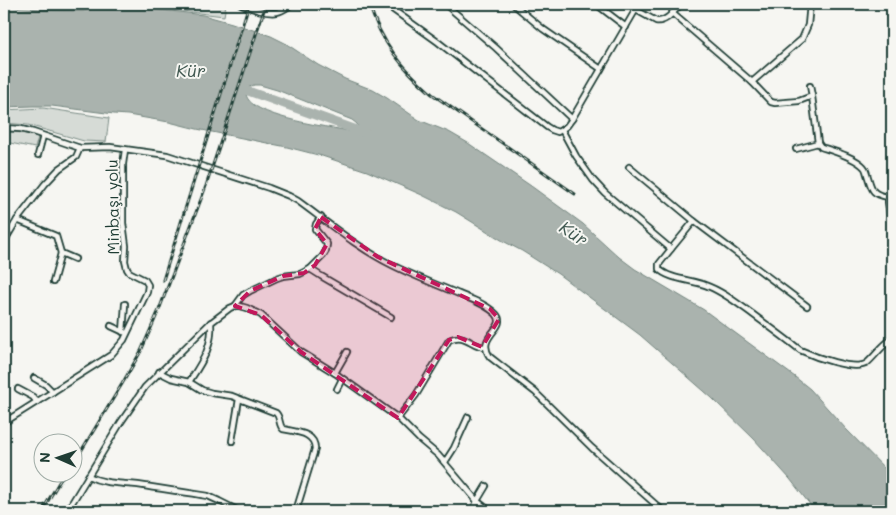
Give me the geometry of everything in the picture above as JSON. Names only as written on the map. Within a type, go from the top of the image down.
[{"type":"street","points":[[241,4],[267,12],[278,12],[292,4]]},
{"type":"street","points":[[385,4],[438,42],[547,127],[558,132],[567,126],[572,119],[639,4]]},
{"type":"street","points":[[445,4],[496,48],[572,119]]},
{"type":"street","points":[[512,4],[543,29],[601,69]]},
{"type":"street","points":[[596,4],[626,26]]},
{"type":"street","points":[[636,10],[659,22],[665,20],[681,4]]},
{"type":"street","points":[[752,82],[802,39],[808,25],[810,4]]},
{"type":"street","points":[[672,13],[752,82],[768,100],[775,103],[799,101],[812,96]]},
{"type":"street","points":[[810,86],[818,144],[821,147],[854,159],[866,170],[872,191],[888,197]]},
{"type":"street","points":[[4,128],[21,129],[80,148],[110,147],[167,155],[269,188],[293,198],[378,257],[490,309],[499,319],[485,347]]},
{"type":"street","points":[[562,130],[576,156],[593,180],[605,193],[671,249]]},
{"type":"street","points":[[38,155],[43,136]]},
{"type":"street","points":[[796,149],[818,144]]},
{"type":"street","points":[[4,242],[17,220],[45,184],[59,169],[76,157],[80,148]]},
{"type":"street","name":"Minbaşı yolu","points":[[4,424],[111,355],[120,346],[148,288],[145,280],[129,272],[125,261],[123,158],[125,150]]},
{"type":"street","points":[[629,168],[694,221],[807,306]]},
{"type":"street","points":[[892,189],[888,197],[892,228]]},
{"type":"street","points":[[67,511],[136,399],[159,372],[211,322],[235,306],[242,295],[277,278],[300,274],[310,269],[323,256],[327,244],[316,229],[316,224],[321,217]]},
{"type":"street","points":[[17,220],[54,235],[57,238],[61,253],[53,282]]},
{"type":"street","points":[[694,221],[659,264],[661,272],[714,288],[800,350],[847,366],[856,367],[864,365],[884,344],[892,339]]},
{"type":"street","points":[[61,253],[75,259]]},
{"type":"street","points":[[310,269],[391,317]]},
{"type":"street","points":[[111,326],[125,333],[125,304]]},
{"type":"street","points":[[235,306],[247,308],[261,315],[295,347],[398,418],[445,462],[477,501],[490,511]]},
{"type":"street","points":[[189,382],[205,357],[212,331],[211,322]]},
{"type":"street","points":[[398,418],[416,395],[448,340],[458,337],[464,338],[478,346],[485,347]]},
{"type":"street","points":[[485,347],[490,357],[535,392],[592,448],[663,511]]},
{"type":"street","points":[[334,373],[346,352]]},
{"type":"street","points":[[159,372],[171,378],[189,382],[202,390],[239,398],[276,413],[280,427],[313,438],[315,449],[296,511]]},
{"type":"street","points":[[34,378],[53,392]]},
{"type":"street","points":[[337,389],[342,379]]},
{"type":"street","points":[[18,389],[33,397],[37,402]]},
{"type":"street","points":[[232,441],[239,398]]},
{"type":"street","points":[[445,462],[454,448],[468,417]]},
{"type":"street","points":[[88,476],[104,482],[208,496],[239,511]]},
{"type":"street","points":[[474,511],[477,501],[486,486]]},
{"type":"highlighted area","points":[[321,217],[378,257],[490,309],[499,319],[482,347],[458,337],[449,340],[398,418],[301,352],[261,315],[235,306],[250,291],[283,276],[304,273],[315,265],[327,244],[315,229]]},
{"type":"shaded area","points":[[4,4],[112,4],[61,10],[4,7]]},
{"type":"shaded area","points":[[124,4],[226,4],[224,16]]},
{"type":"shaded area","points":[[43,108],[109,118],[106,142],[84,141],[28,125],[4,123],[4,110]]},
{"type":"shaded area","points":[[4,132],[17,132],[38,137],[35,148],[5,142],[4,148]]},
{"type":"water","name":"Kür","points":[[121,5],[203,15],[271,36],[318,65],[345,79],[373,90],[419,120],[449,132],[468,143],[583,224],[635,269],[704,310],[810,389],[892,476],[892,511],[815,511],[790,479],[754,439],[712,398],[640,335],[558,274],[456,212],[422,195],[367,171],[322,156],[169,122],[52,106],[4,107],[4,10],[83,11],[101,6]],"holes":[[[260,85],[352,120],[359,129],[354,132],[306,123],[270,113],[255,106],[247,98],[247,88]]]},
{"type":"waterway","name":"Kür","points":[[237,87],[368,134]]},
{"type":"railway","points":[[163,280],[249,4]]},
{"type":"railway","points":[[82,450],[141,351],[159,310],[206,186],[266,4]]},
{"type":"railway","points":[[369,4],[386,42],[402,64],[421,84],[432,94],[575,194]]},
{"type":"railway","points":[[42,511],[59,482]]}]
